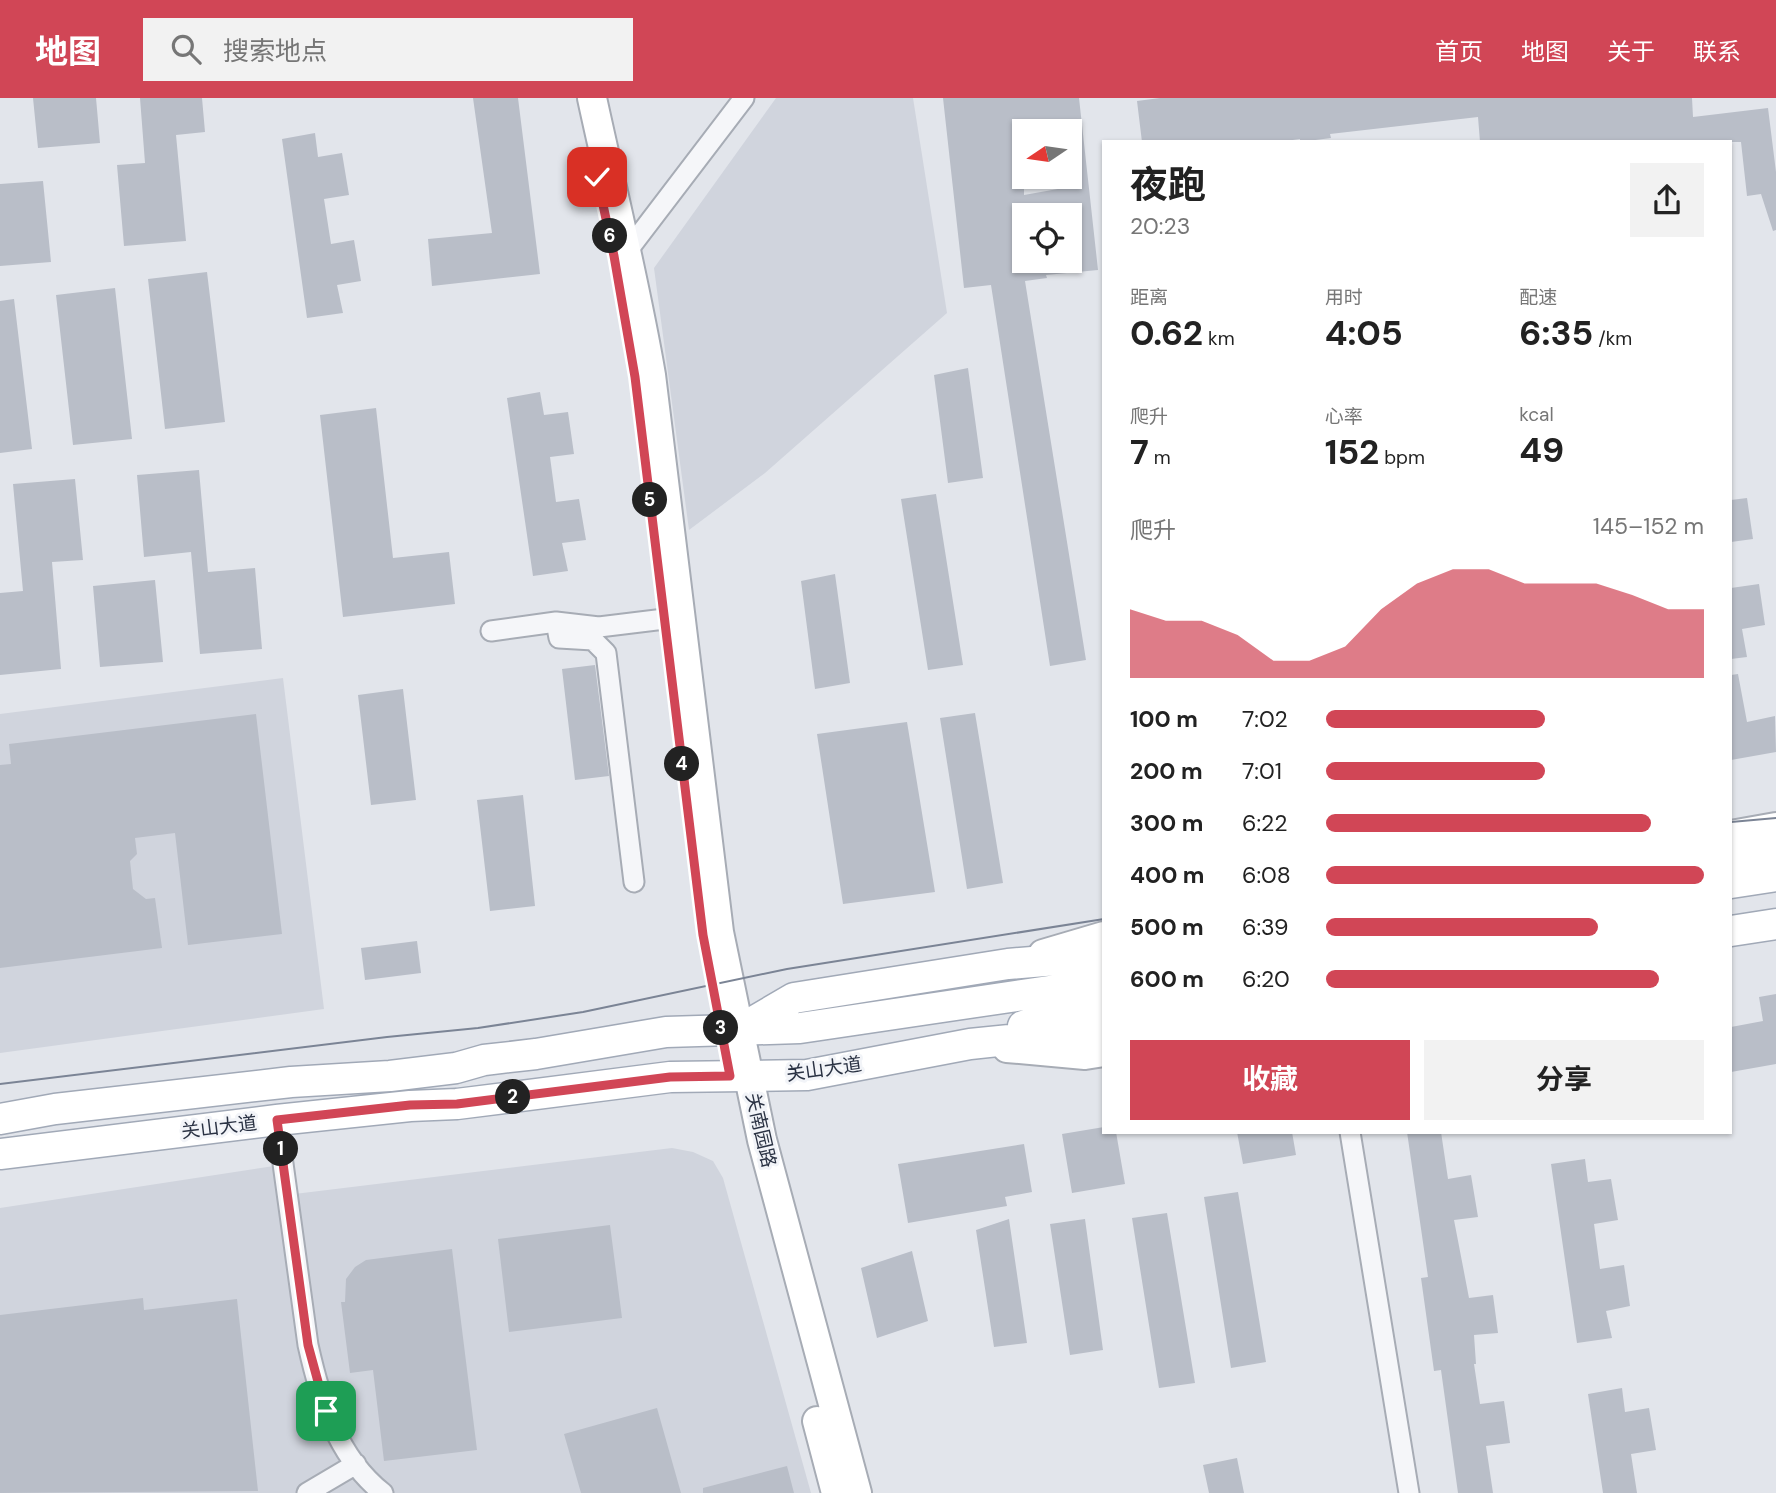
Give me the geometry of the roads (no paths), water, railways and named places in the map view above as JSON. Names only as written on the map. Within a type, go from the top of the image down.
[{"type":"main road","name":"关南园路","points":[[580,98],[621,260],[637,294],[651,375],[673,618],[719,932],[730,1030],[739,1076],[743,1145],[836,1493]]},
{"type":"main road","name":"关南园路","points":[[592,98],[621,260]]},
{"type":"main road","points":[[1732,835],[1776,827]]},
{"type":"main road","points":[[1732,855],[1776,848]]},
{"type":"main road","points":[[1732,883],[1776,876]]},
{"type":"main road","points":[[1732,904],[1776,897]]},
{"type":"main road","points":[[1732,931],[1776,923]]},
{"type":"main road","points":[[1009,964],[1102,937]]},
{"type":"main road","points":[[1732,946],[1776,938]]},
{"type":"main road","points":[[730,1030],[794,998],[1009,964],[1102,956]]},
{"type":"main road","name":"关山大道","points":[[0,1119],[55,1109],[278,1083],[390,1076],[456,1068],[484,1060],[666,1032],[800,1028],[1102,983]]},
{"type":"main road","points":[[970,1044],[1079,1008],[1102,1004]]},
{"type":"main road","points":[[970,1044],[1102,1030]]},
{"type":"main road","name":"关山大道","points":[[0,1154],[410,1105],[457,1104],[670,1077],[807,1075],[970,1044],[1085,1055],[1102,1052]]},
{"type":"main road","name":"关南园路","points":[[739,1076],[762,1140],[857,1493]]},
{"type":"street","points":[[621,260],[744,98]]},
{"type":"street","points":[[491,631],[556,622],[599,627],[673,618]]},
{"type":"street","points":[[556,622],[559,638],[593,640],[606,653],[634,881]]},
{"type":"street","points":[[277,1120],[308,1345],[316,1378],[330,1421],[340,1440],[356,1464],[383,1493]]},
{"type":"street","points":[[1350,1134],[1409,1493]]},
{"type":"street","points":[[307,1493],[356,1464]]},
{"type":"tram line","points":[[1732,822],[1776,818]]},
{"type":"tram line","points":[[0,1084],[478,1028],[583,1012],[787,969],[1102,919]]}]
